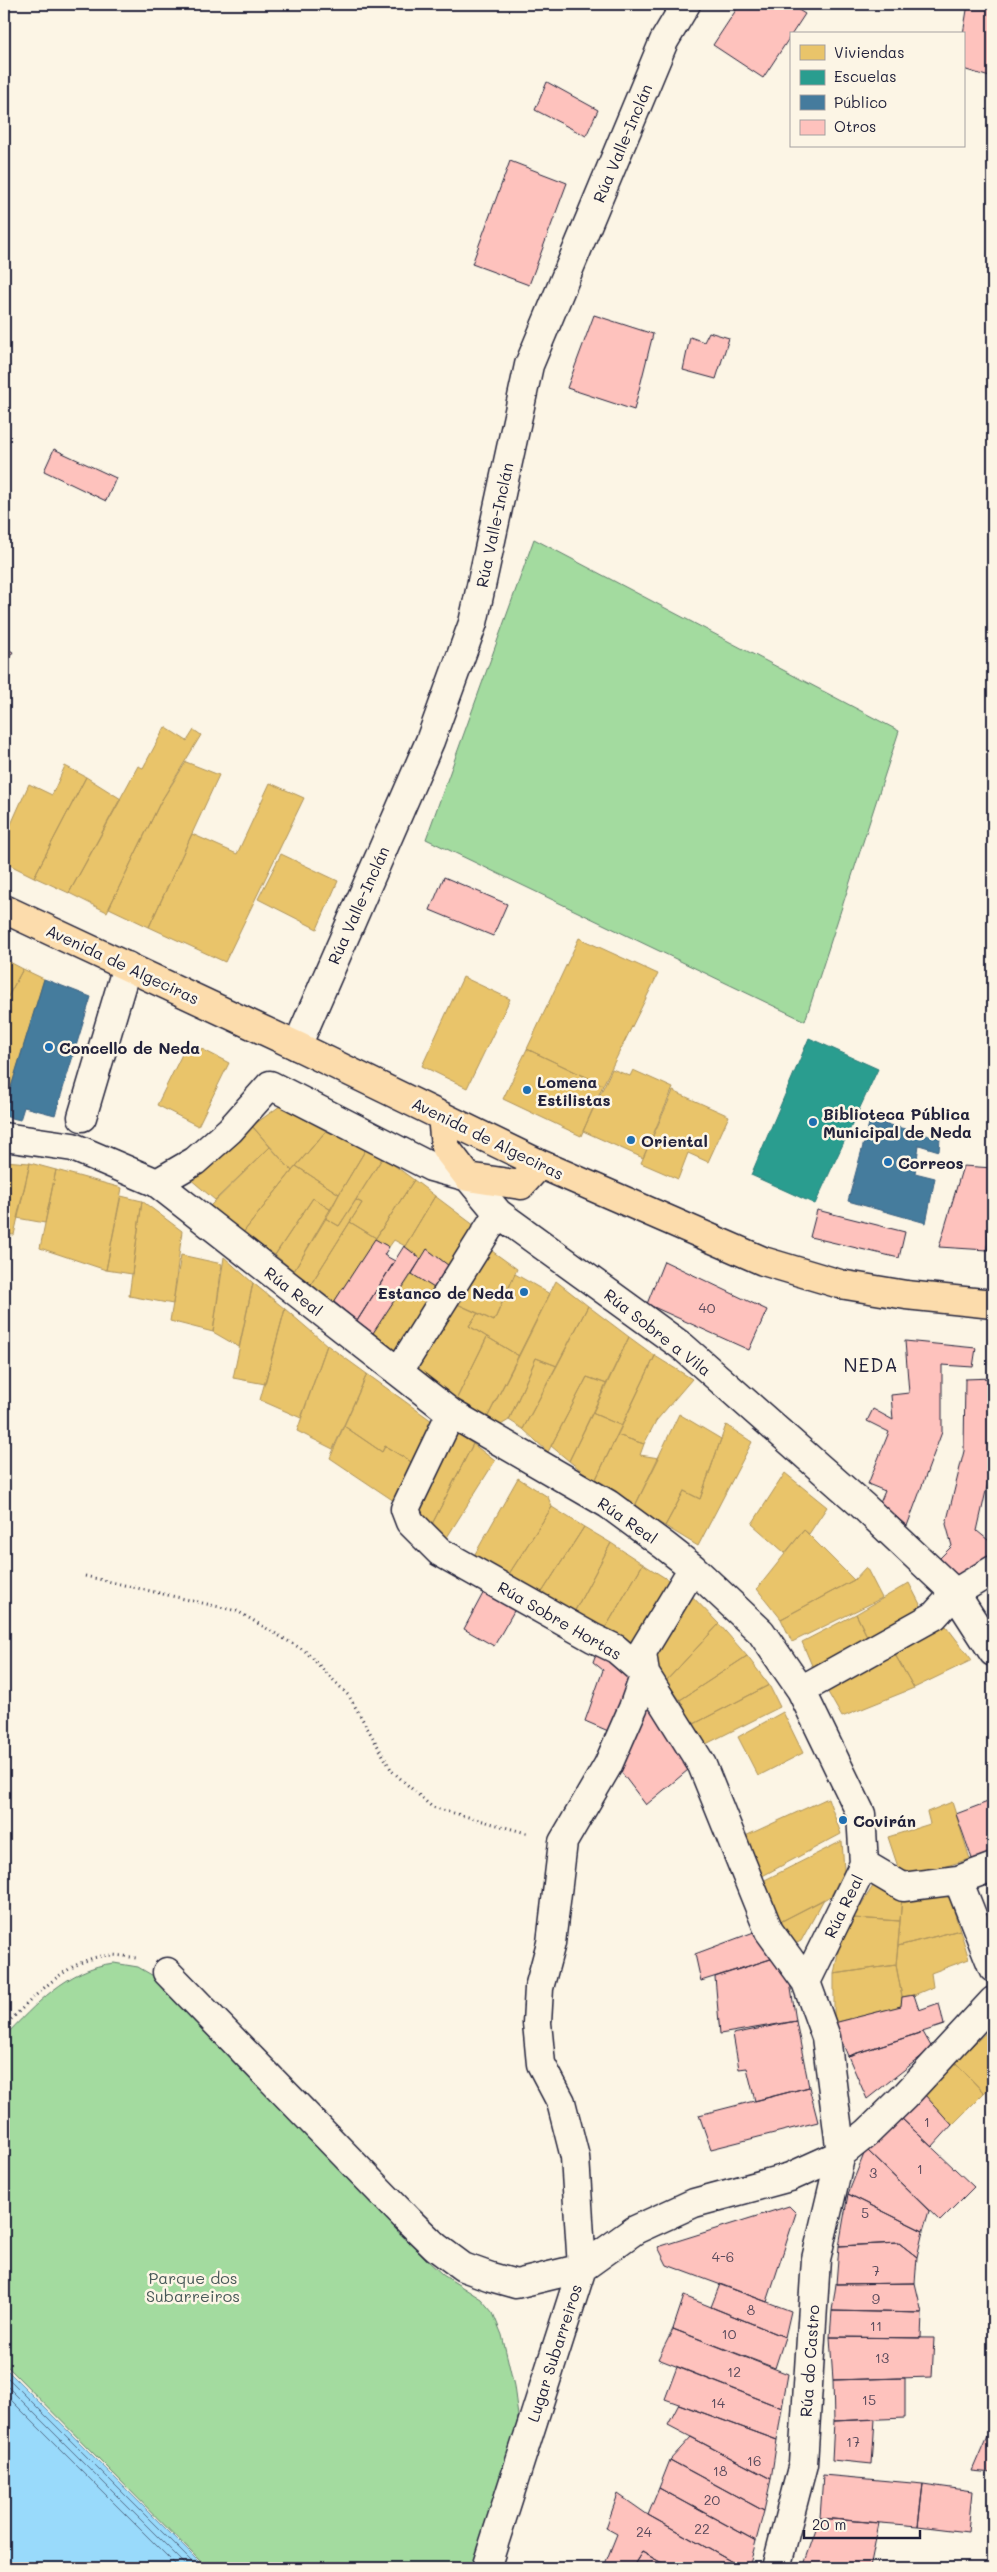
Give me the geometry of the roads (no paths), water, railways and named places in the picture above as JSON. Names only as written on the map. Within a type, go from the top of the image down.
[{"type":"main road","name":"Avenida de Algeciras","points":[[4,910],[297,1046],[540,1164],[764,1261],[840,1284],[914,1296],[993,1304]]},
{"type":"main road","points":[[442,1116],[445,1147],[468,1177],[521,1185],[540,1164]]},
{"type":"main road","points":[[468,1177],[478,1165],[489,1140]]},
{"type":"street","name":"Rúa Valle-Inclán","points":[[297,1046],[430,741],[473,623],[529,365],[664,41],[686,4]]},
{"type":"street","points":[[82,1117],[127,966]]},
{"type":"street","points":[[157,1182],[195,1161],[230,1130],[270,1085],[430,1167],[468,1177]]},
{"type":"street","name":"Rúa Real","points":[[4,1137],[73,1147],[157,1182],[451,1413],[608,1504],[693,1568],[761,1632],[801,1690],[861,1814],[864,1864],[806,1982]]},
{"type":"street","name":"Rúa Sobre a Vila","points":[[468,1177],[498,1213],[683,1347],[862,1505],[955,1594],[993,1652]]},
{"type":"street","points":[[399,1371],[498,1213]]},
{"type":"street","name":"Rúa Sobre Hortas","points":[[451,1413],[405,1509],[410,1522],[440,1552],[616,1649],[646,1674],[702,1765],[769,1930],[806,1982]]},
{"type":"street","points":[[167,1972],[410,2222],[436,2247],[463,2267],[516,2284],[582,2268],[575,2157],[561,2102],[541,2064],[537,2023],[539,1988],[551,1943],[563,1842],[608,1765],[646,1674],[642,1652],[693,1568]]},
{"type":"street","points":[[801,1690],[934,1616],[955,1594],[993,1570]]},
{"type":"street","points":[[864,1864],[902,1887],[958,1880],[993,1867]]},
{"type":"street","points":[[958,1880],[993,1968]]},
{"type":"street","points":[[806,1982],[826,2038],[841,2154]]},
{"type":"street","name":"Lugar Subarreiros","points":[[486,2568],[582,2268],[635,2230],[694,2203],[790,2177],[841,2154],[867,2133],[904,2097],[993,2001]]},
{"type":"street","name":"Rúa do Castro","points":[[776,2568],[803,2464],[816,2259],[841,2154]]},
{"type":"water","points":[[4,2367],[205,2568],[4,2568]]},
{"type":"place","name":"Concello de Neda","points":[[49,1047]]},
{"type":"place","name":"Lomena Estilistas","points":[[527,1090]]},
{"type":"place","name":"Biblioteca Pública Municipal de Neda","points":[[813,1122]]},
{"type":"place","name":"Oriental","points":[[631,1140]]},
{"type":"place","name":"Correos","points":[[888,1162]]},
{"type":"place","name":"Estanco de Neda","points":[[524,1292]]},
{"type":"place","name":"Covirán","points":[[843,1820]]},
{"type":"district","name":"NEDA","points":[[871,1364]]},
{"type":"park label","name":"Parque dos Subarreiros","points":[[193,2286]]}]
